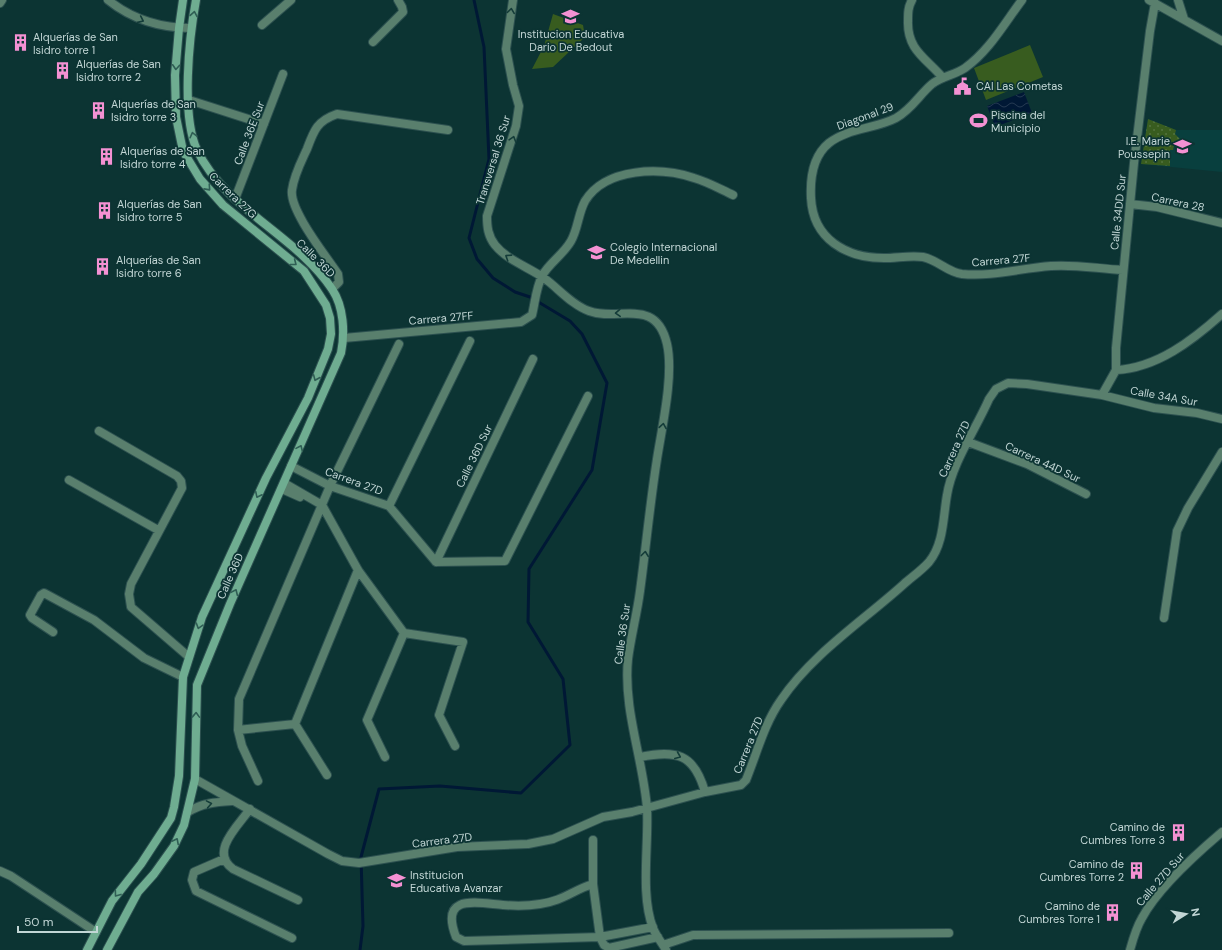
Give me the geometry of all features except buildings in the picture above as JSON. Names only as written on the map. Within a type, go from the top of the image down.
[{"type":"main road","name":"Carrera 27G","points":[[184,0],[179,28],[175,75],[176,117],[182,151],[200,179],[224,205],[263,239]]},
{"type":"main road","name":"Carrera 27G","points":[[196,0],[191,28],[189,119],[197,149],[212,173],[235,199],[269,229]]},
{"type":"main road","name":"Calle 36D","points":[[107,950],[138,892],[154,874],[174,846],[188,812],[195,780],[197,685],[230,604],[340,353],[344,338],[338,302],[332,289],[304,257],[269,229]]},
{"type":"main road","name":"Calle 36D","points":[[87,950],[115,897],[141,864],[171,818],[179,776],[183,677],[202,617],[257,498],[308,398],[328,349],[331,334],[330,318],[326,305],[304,271],[263,239]]},
{"type":"street","points":[[262,24],[291,0]]},
{"type":"street","points":[[373,42],[403,12],[398,0]]},
{"type":"street","name":"Transversal 36 Sur","points":[[513,0],[506,49],[519,106],[516,126],[487,216],[488,231],[493,243],[504,254],[540,280]]},
{"type":"street","points":[[912,0],[908,12],[907,31],[911,43],[918,54],[943,78]]},
{"type":"street","name":"Diagonal 29","points":[[838,248],[830,241],[822,230],[815,216],[811,201],[813,172],[821,152],[828,144],[837,138],[883,123],[905,112],[914,105],[930,86],[963,69],[977,58],[1022,0]]},
{"type":"street","points":[[1178,0],[1184,19]]},
{"type":"street","points":[[111,1],[129,14],[148,23],[179,28],[191,28]]},
{"type":"street","points":[[1152,2],[1222,40]]},
{"type":"street","name":"Calle 34DD Sur","points":[[1102,395],[1116,370],[1116,348],[1123,270],[1152,2]]},
{"type":"street","name":"Calle 36E Sur","points":[[235,199],[282,74]]},
{"type":"street","points":[[189,100],[264,124]]},
{"type":"street","points":[[332,289],[339,282],[338,274],[295,209],[292,191],[296,173],[315,129],[324,119],[337,114],[448,130]]},
{"type":"street","points":[[540,280],[551,264],[565,251],[572,240],[585,201],[597,188],[608,181],[628,174],[665,172],[694,178],[733,195]]},
{"type":"street","name":"Carrera 28","points":[[1130,204],[1157,207],[1222,223]]},
{"type":"street","name":"Carrera 27F","points":[[838,248],[868,257],[923,257],[935,260],[947,269],[960,274],[980,275],[1062,265],[1123,270]]},
{"type":"street","name":"Carrera 27FF","points":[[344,338],[520,322],[532,315],[540,280]]},
{"type":"street","name":"Calle 36 Sur","points":[[540,280],[589,311],[602,314],[644,315],[655,322],[665,337],[669,354],[667,400],[657,462],[640,593],[628,659],[628,684],[640,757],[646,808],[648,909],[653,927],[664,947]]},
{"type":"street","points":[[1116,370],[1128,370],[1148,364],[1166,356],[1222,314]]},
{"type":"street","points":[[389,506],[470,341]]},
{"type":"street","points":[[258,780],[242,746],[238,730],[239,699],[330,486],[399,344]]},
{"type":"street","name":"Calle 36D Sur","points":[[436,562],[533,359]]},
{"type":"street","name":"Carrera 27D","points":[[195,780],[232,801],[250,809],[328,854],[351,863],[457,847],[528,844],[552,839],[602,817],[646,808],[705,792],[741,785],[746,780],[762,736],[781,699],[804,672],[838,639],[887,600],[930,561],[942,535],[947,494],[956,466],[989,399],[996,389],[1008,383],[1027,384],[1102,395]]},
{"type":"street","name":"Calle 34A Sur","points":[[1102,395],[1154,408],[1197,413],[1222,419]]},
{"type":"street","points":[[436,562],[504,561],[588,396]]},
{"type":"street","points":[[99,431],[177,476],[181,481],[182,488],[158,530],[131,584],[128,594],[130,607],[189,657]]},
{"type":"street","name":"Carrera 44D Sur","points":[[968,442],[1027,464],[1086,494]]},
{"type":"street","points":[[1164,618],[1177,531],[1188,508],[1222,452]]},
{"type":"street","name":"Carrera 27D","points":[[291,466],[330,486],[389,506],[436,562]]},
{"type":"street","points":[[69,480],[158,530]]},
{"type":"street","points":[[283,486],[322,505],[358,570],[404,633],[463,642],[439,715],[455,746]]},
{"type":"street","points":[[295,724],[358,570]]},
{"type":"street","points":[[53,632],[32,618],[30,615],[41,595],[44,593],[94,620],[144,658],[183,677]]},
{"type":"street","points":[[386,757],[367,720],[404,633]]},
{"type":"street","points":[[238,730],[295,724]]},
{"type":"street","points":[[295,724],[328,775]]},
{"type":"street","points":[[640,757],[664,753],[672,754],[686,760],[694,767],[701,777],[705,792]]},
{"type":"street","name":"Carrera 27D","points":[[188,812],[197,806],[208,803],[232,801]]},
{"type":"street","points":[[250,809],[226,842],[223,852],[224,859],[233,869],[298,900]]},
{"type":"street","name":"Calle 27D Sur","points":[[1130,950],[1135,932],[1142,917],[1154,900],[1201,850],[1222,832]]},
{"type":"street","points":[[593,840],[593,884],[600,938],[604,945],[609,948],[658,937]]},
{"type":"street","points":[[224,859],[194,872],[192,880],[196,892],[292,938]]},
{"type":"street","points":[[0,871],[11,876],[96,932]]},
{"type":"street","points":[[593,884],[583,887],[560,900],[539,904],[503,905],[478,901],[463,904],[455,909],[452,917],[452,927],[456,937],[464,941],[600,938],[653,927]]},
{"type":"street","points":[[664,947],[694,935],[949,933]]},
{"type":"shaded area","name":"I.E. Marie Poussepin","points":[[1148,119],[1176,130],[1222,130],[1222,172],[1141,164]]},
{"type":"green space","points":[[553,14],[583,25],[585,37],[553,67],[532,69],[544,46]]},
{"type":"green space","points":[[1030,45],[1043,77],[986,100],[974,68]]},
{"type":"green space","points":[[1148,119],[1176,130],[1175,134],[1180,139],[1180,142],[1175,142],[1173,150],[1170,150],[1170,166],[1141,164]]},
{"type":"water","points":[[1024,92],[1032,113],[995,127],[987,106]]},
{"type":"waterway","points":[[360,950],[363,926],[361,857],[379,789],[440,786],[521,793],[570,745],[563,679],[528,622],[529,569],[592,470],[607,383],[582,334],[570,321],[530,297],[515,292],[493,278],[477,259],[469,238],[489,159],[484,47],[474,0]]},
{"type":"place","name":"Institucion Educativa Dario De Bedout","points":[[571,16]]},
{"type":"place","name":"Alquerías de San Isidro torre 1","points":[[20,43]]},
{"type":"place","name":"Alquerías de San Isidro torre 2","points":[[63,70]]},
{"type":"place","name":"CAI Las Cometas","points":[[963,86]]},
{"type":"place","name":"Alquerías de San Isidro torre 3","points":[[98,110]]},
{"type":"place","name":"Piscina del Municipio","points":[[978,121]]},
{"type":"place","name":"I.E. Marie Poussepin","points":[[1183,147]]},
{"type":"place","name":"Alquerías de San Isidro torre 4","points":[[107,157]]},
{"type":"place","name":"Alquerías de San Isidro torre 5","points":[[104,210]]},
{"type":"place","name":"Colegio Internacional De Medellin","points":[[597,253]]},
{"type":"place","name":"Alquerías de San Isidro torre 6","points":[[103,266]]},
{"type":"place","name":"Camino de Cumbres Torre 3","points":[[1178,833]]},
{"type":"place","name":"Camino de Cumbres Torre 2","points":[[1137,870]]},
{"type":"place","name":"Institucion Educativa Avanzar","points":[[397,881]]},
{"type":"place","name":"Camino de Cumbres Torre 1","points":[[1113,912]]}]
